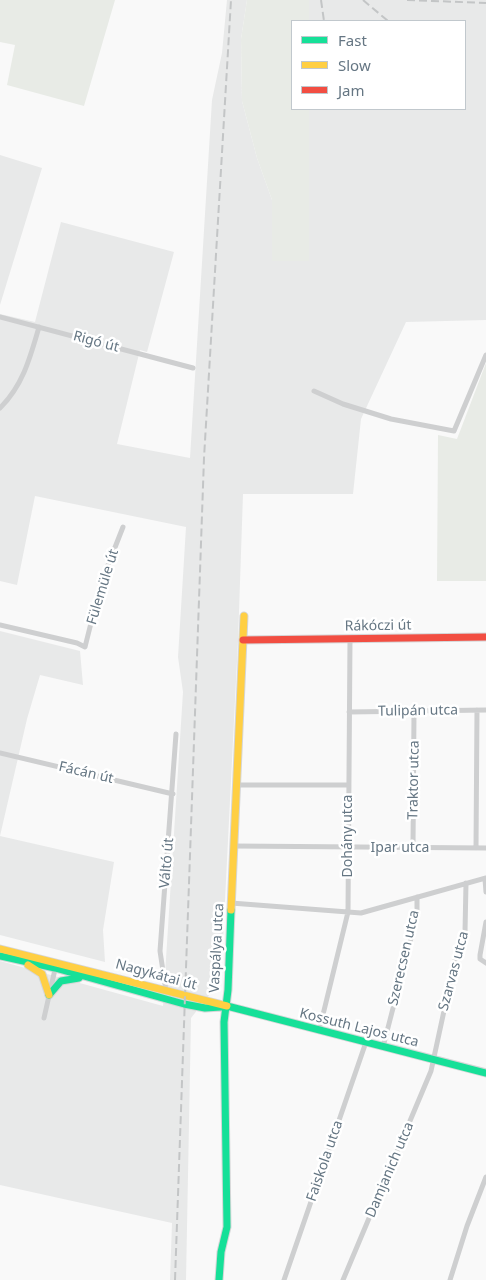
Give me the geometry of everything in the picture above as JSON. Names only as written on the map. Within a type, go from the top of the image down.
[{"type":"street","name":"Rigó út","points":[[0,317],[192,368]]},
{"type":"street","points":[[0,408],[26,373],[39,327]]},
{"type":"street","points":[[314,391],[343,404],[391,419],[454,431],[486,355]]},
{"type":"street","name":"Fülemüle út","points":[[0,625],[77,643],[85,647],[101,583],[123,527]]},
{"type":"street","name":"Vaspálya utca","points":[[219,1280],[221,1252],[227,1227],[226,1043],[224,1022],[244,616]]},
{"type":"street","name":"Rákóczi út","points":[[243,640],[486,637]]},
{"type":"street","name":"Dohány utca","points":[[319,1031],[348,912],[350,639]]},
{"type":"street","points":[[476,848],[477,710]]},
{"type":"street","name":"Tulipán utca","points":[[349,712],[486,710]]},
{"type":"street","name":"Traktor utca","points":[[413,848],[414,712]]},
{"type":"street","name":"Váltó út","points":[[166,991],[160,951],[176,734]]},
{"type":"street","name":"Fácán út","points":[[0,753],[173,794]]},
{"type":"street","points":[[236,785],[348,785]]},
{"type":"street","name":"Ipar utca","points":[[234,846],[486,848]]},
{"type":"street","points":[[231,903],[361,912],[486,878],[486,892]]},
{"type":"street","name":"Szarvas utca","points":[[433,1059],[455,960],[466,932],[466,883]]},
{"type":"street","name":"Szerecsen utca","points":[[383,1047],[417,915],[417,897]]},
{"type":"street","points":[[486,922],[480,955],[480,959],[486,963]]},
{"type":"street","name":"Nagykátai út","points":[[0,949],[56,965],[226,1007]]},
{"type":"street","name":"Nagykátai út","points":[[0,956],[56,965],[92,979],[184,1004],[205,1008],[226,1007]]},
{"type":"street","points":[[11,959],[34,968],[42,974],[49,995]]},
{"type":"street","points":[[44,1018],[56,965]]},
{"type":"street","points":[[49,995],[55,986],[63,980],[72,977],[92,979]]},
{"type":"street","name":"Kossuth Lajos utca","points":[[226,1007],[486,1072]]},
{"type":"street","name":"Faiskola utca","points":[[284,1280],[366,1042]]},
{"type":"street","name":"Damjanich utca","points":[[343,1280],[413,1117],[433,1059]]},
{"type":"street","points":[[450,1280],[467,1226],[486,1177]]},
{"type":"shaded area","points":[[0,0],[115,0],[84,106],[7,85],[15,45],[0,42]]},
{"type":"shaded area","points":[[227,0],[247,0],[241,39],[242,101],[257,158],[272,200],[272,261],[309,261],[309,110],[466,110],[466,20],[309,20],[309,0],[486,0],[486,320],[406,322],[361,419],[353,494],[243,494],[238,641],[221,980],[191,1018],[186,1280],[170,1280],[172,1223],[0,1185],[0,961],[163,1006],[183,692],[178,657],[186,527],[35,496],[17,585],[0,581],[0,314],[35,322],[61,222],[174,252],[147,352],[140,350],[117,444],[190,458],[212,100],[222,53]]},
{"type":"shaded area","points":[[247,0],[309,0],[309,20],[291,20],[291,110],[309,110],[309,261],[272,261],[272,200],[257,158],[242,101],[241,39]]},
{"type":"shaded area","points":[[0,155],[42,168],[0,305]]},
{"type":"shaded area","points":[[486,363],[486,581],[437,581],[438,435],[457,439]]},
{"type":"shaded area","points":[[0,631],[80,651],[83,685],[40,675],[27,719],[0,836]]},
{"type":"shaded area","points":[[0,836],[114,862],[103,930],[105,962],[0,935]]},
{"type":"railway","points":[[175,1280],[204,458],[231,0]]},
{"type":"railway","points":[[321,0],[324,20]]},
{"type":"railway","points":[[363,0],[387,20]]},
{"type":"railway","points":[[407,0],[486,3]]},
{"type":"traffic: fast","points":[[219,1280],[221,1252],[227,1227],[224,1022],[228,990],[231,910]]},
{"type":"traffic: fast","points":[[0,956],[55,968],[184,1004],[205,1008],[221,1007]]},
{"type":"traffic: fast","points":[[49,995],[61,981],[79,978]]},
{"type":"traffic: fast","points":[[227,1006],[486,1073]]},
{"type":"traffic: slow","points":[[231,910],[244,616]]},
{"type":"traffic: slow","points":[[0,949],[227,1006]]},
{"type":"traffic: slow","points":[[28,965],[42,974],[49,995]]},
{"type":"traffic: jam","points":[[243,640],[486,637]]}]
